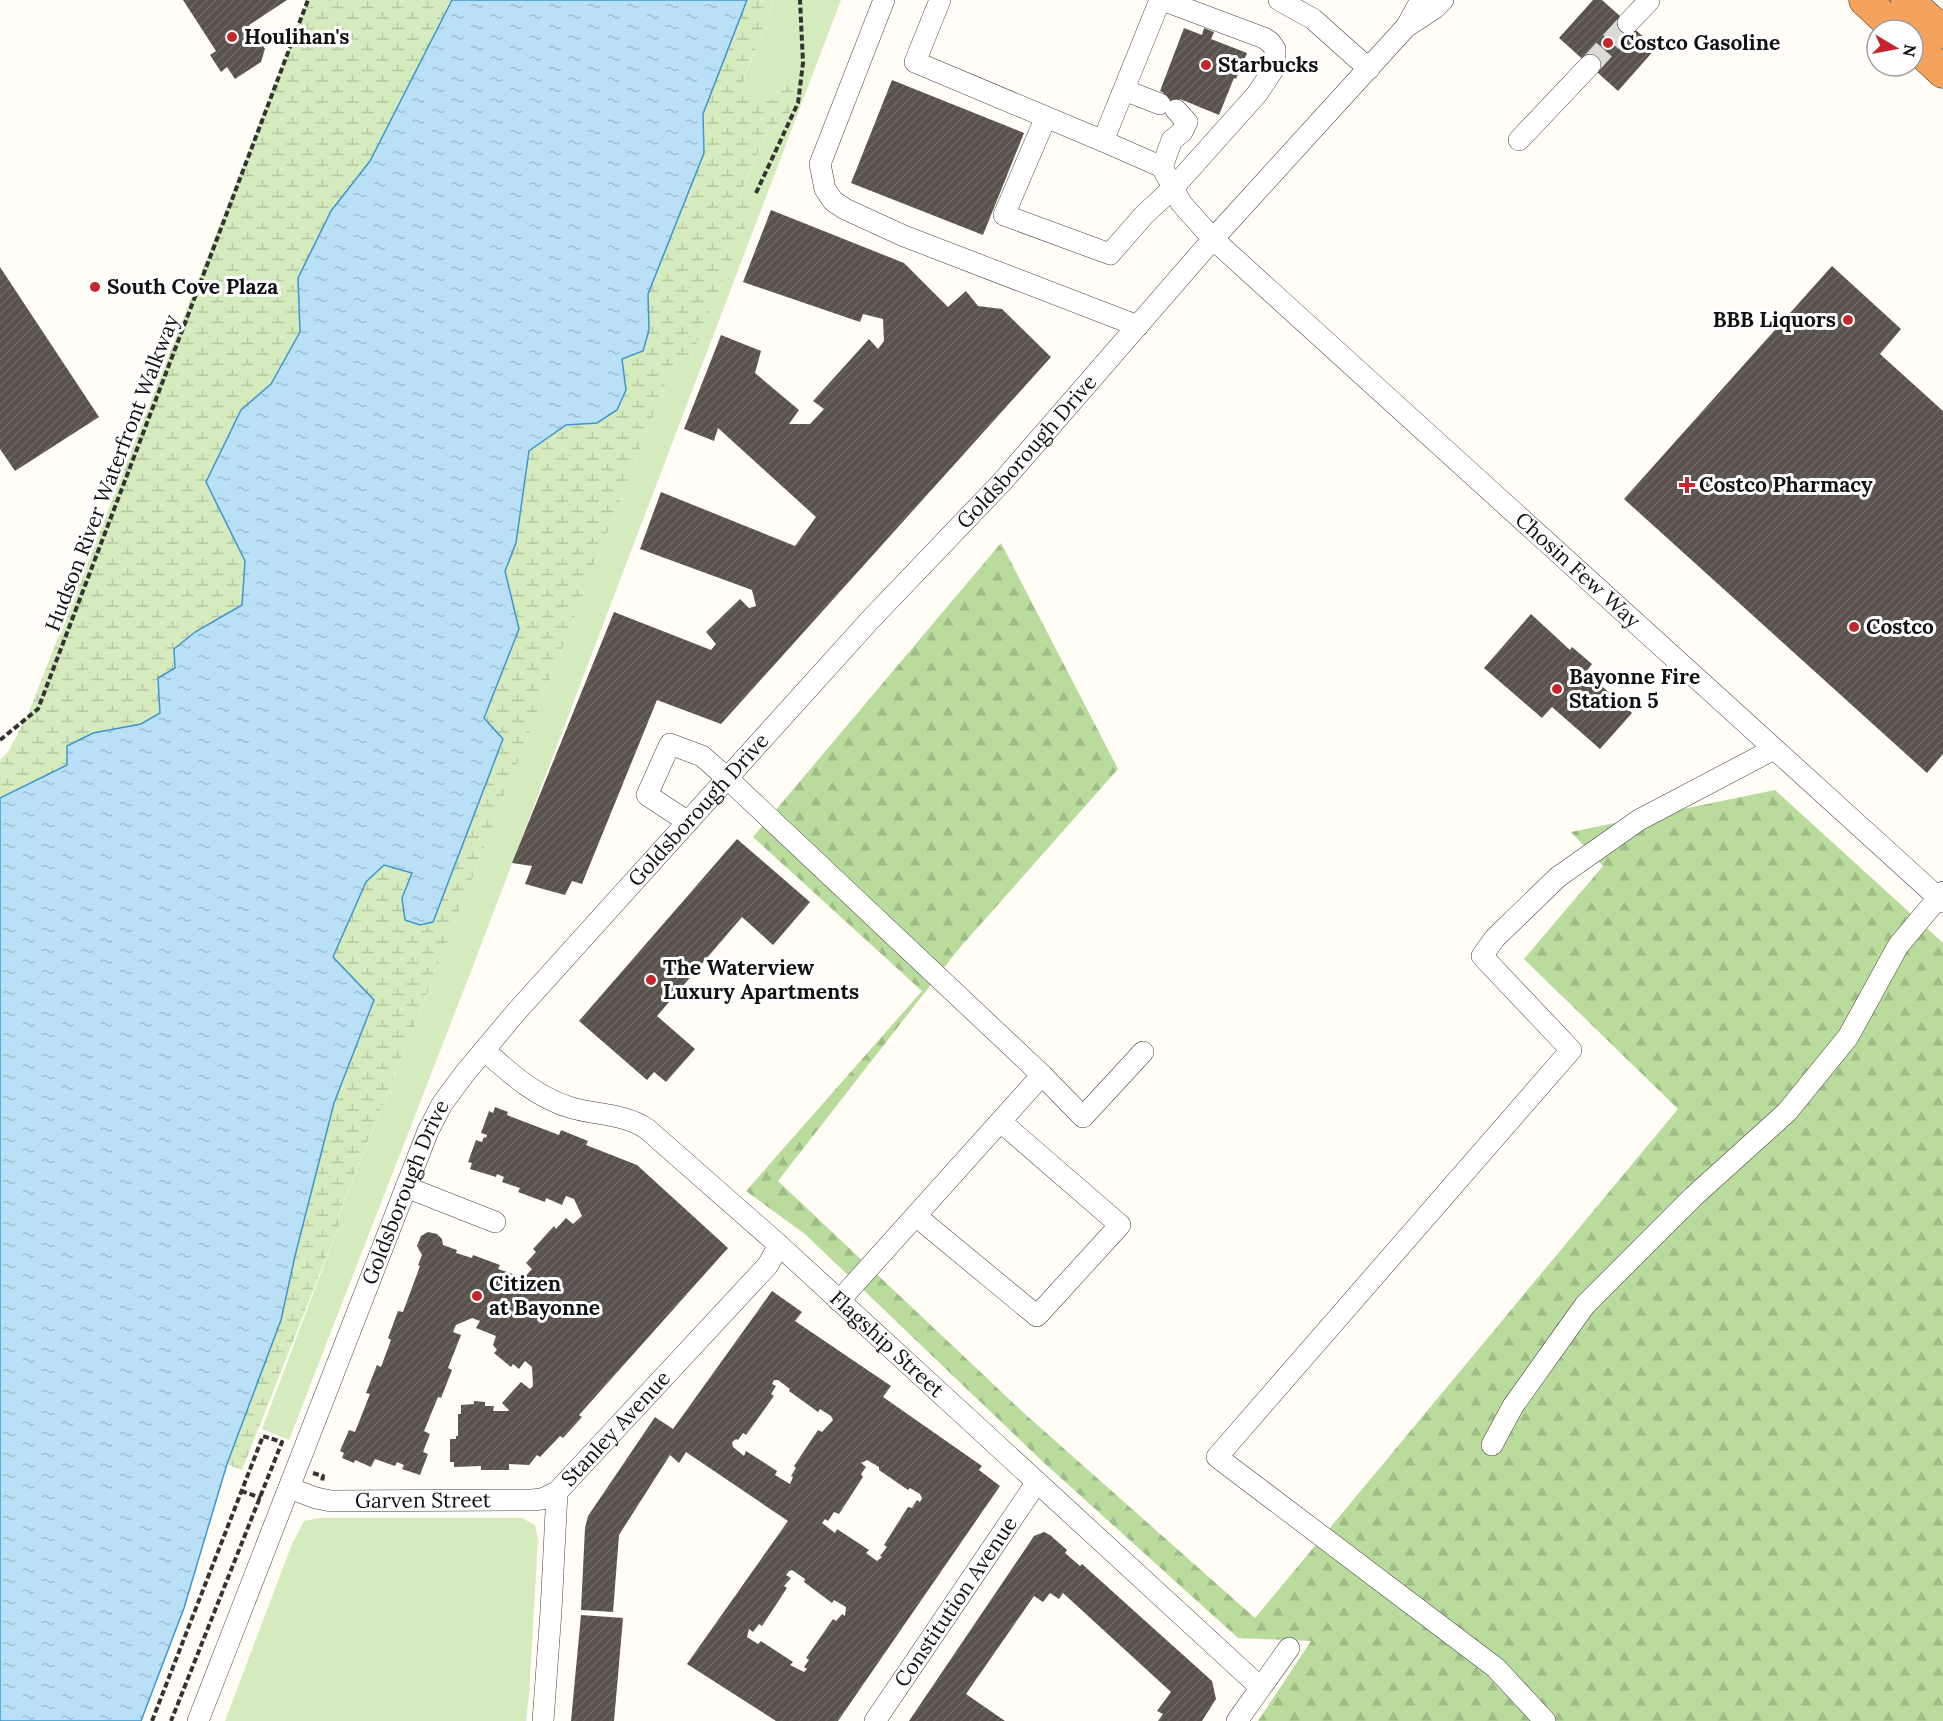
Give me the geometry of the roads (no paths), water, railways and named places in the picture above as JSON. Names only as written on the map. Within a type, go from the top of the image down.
[{"type":"highway","points":[[1865,0],[1885,18]]},
{"type":"highway","points":[[1907,0],[1943,32]]},
{"type":"highway","points":[[1925,55],[1943,72]]},
{"type":"street","points":[[884,0],[820,164],[825,189],[833,201],[845,209],[896,232],[1138,326]]},
{"type":"street","points":[[940,0],[915,62],[1162,167],[1172,140],[1182,132],[1187,122],[1168,107],[1124,90]]},
{"type":"street","points":[[1046,117],[1004,215],[1110,254],[1257,94],[1273,70],[1275,49],[1264,38],[1161,0],[1103,141]]},
{"type":"street","points":[[1279,0],[1313,19],[1369,69]]},
{"type":"street","name":"Goldsborough Drive","points":[[198,1721],[406,1187],[435,1118],[453,1090],[484,1050],[688,822],[870,620],[1002,482],[1213,240],[1369,69],[1406,27],[1421,0]]},
{"type":"street","name":"Goldsborough Drive","points":[[1406,27],[1443,0]]},
{"type":"street","points":[[1628,23],[1649,1]]},
{"type":"street","points":[[1519,140],[1590,65]]},
{"type":"street","name":"Chosin Few Way","points":[[1162,167],[1181,203],[1213,240],[1774,749],[1941,897]]},
{"type":"street","points":[[688,822],[647,795],[670,744],[702,756],[728,779],[1042,1076],[1083,1118],[1143,1052]]},
{"type":"street","points":[[1545,1721],[1496,1668],[1217,1457],[1571,1050],[1482,956],[1495,938],[1558,877],[1639,820],[1774,749]]},
{"type":"street","points":[[1492,1445],[1513,1406],[1585,1305],[1694,1196],[1787,1112],[1848,1037],[1898,946],[1941,897]]},
{"type":"street","name":"Flagship Street","points":[[484,1050],[524,1085],[547,1098],[573,1108],[630,1121],[647,1129],[778,1245],[1260,1687]]},
{"type":"street","points":[[839,1301],[1042,1076]]},
{"type":"street","points":[[916,1216],[1037,1316],[1120,1225],[1001,1122]]},
{"type":"street","points":[[406,1187],[495,1222]]},
{"type":"street","name":"Stanley Avenue","points":[[543,1721],[557,1492],[768,1265],[778,1245]]},
{"type":"street","name":"Constitution Avenue","points":[[875,1721],[1037,1482]]},
{"type":"street","name":"Garven Street","points":[[289,1488],[331,1501],[532,1500],[542,1499],[557,1492]]},
{"type":"street","points":[[1237,1721],[1288,1648]]},
{"type":"water","points":[[452,0],[747,0],[703,114],[704,153],[648,294],[649,330],[643,351],[622,359],[626,390],[617,410],[597,423],[566,425],[529,451],[516,543],[505,571],[519,629],[484,718],[503,739],[433,922],[420,925],[405,920],[402,898],[412,873],[384,865],[366,882],[333,957],[374,1000],[334,1103],[281,1320],[227,1464],[184,1608],[141,1721],[0,1721],[0,798],[67,765],[67,746],[93,733],[141,724],[160,713],[158,678],[175,668],[174,649],[195,632],[242,605],[245,561],[206,482],[241,410],[271,384],[300,332],[298,278],[331,211],[370,161]]},
{"type":"tunnel","points":[[1590,65],[1628,23]]},
{"type":"place","name":"Houlihan's","points":[[232,37]]},
{"type":"place","name":"Costco Gasoline","points":[[1608,43]]},
{"type":"place","name":"Starbucks","points":[[1206,65]]},
{"type":"place","name":"South Cove Plaza","points":[[95,287]]},
{"type":"place","name":"BBB Liquors","points":[[1848,320]]},
{"type":"place","name":"Costco Pharmacy","points":[[1687,485]]},
{"type":"place","name":"Costco","points":[[1854,627]]},
{"type":"place","name":"Bayonne Fire Station 5","points":[[1557,689]]},
{"type":"place","name":"The Waterview Luxury Apartments","points":[[651,980]]},
{"type":"place","name":"Citizen at Bayonne","points":[[477,1296]]}]
